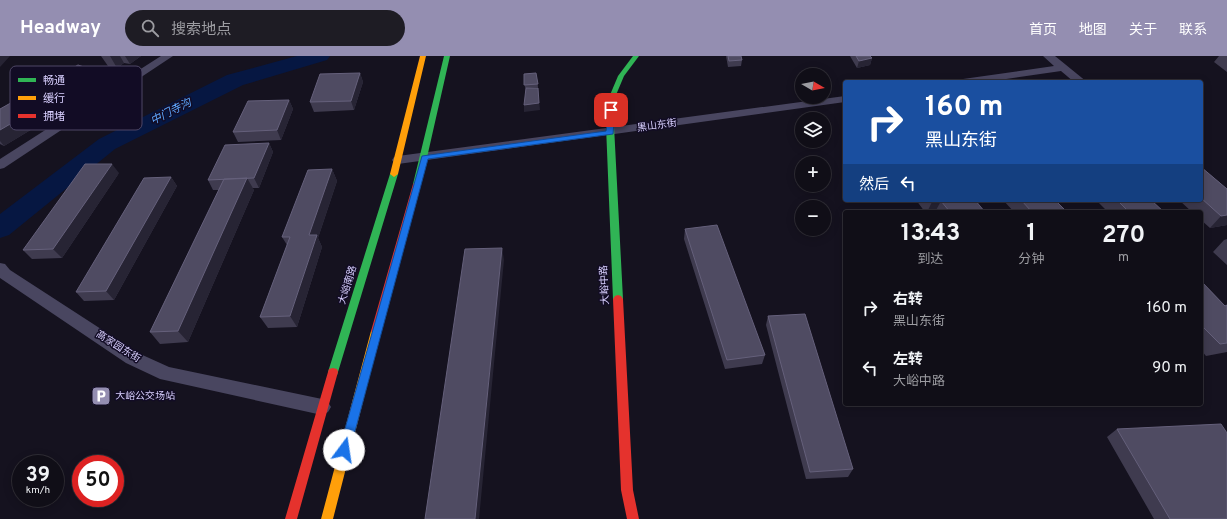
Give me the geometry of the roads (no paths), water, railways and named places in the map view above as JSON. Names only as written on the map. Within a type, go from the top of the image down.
[{"type":"main road","name":"大峪南路","points":[[291,519],[322,407],[398,160],[424,56]]},
{"type":"main road","points":[[327,519],[351,422],[424,157],[447,56]]},
{"type":"main road","name":"大峪中路","points":[[632,519],[626,482],[610,132],[613,95],[621,76],[636,56]]},
{"type":"street","points":[[142,73],[168,56]]},
{"type":"street","points":[[1048,56],[1061,68],[1078,80]]},
{"type":"street","points":[[977,80],[1061,68]]},
{"type":"street","name":"黑山东街","points":[[398,160],[843,99]]},
{"type":"street","points":[[0,164],[53,130]]},
{"type":"street","name":"高家园东街","points":[[0,268],[5,274],[132,358],[166,374],[322,407]]},
{"type":"waterway","name":"中门寺沟","points":[[142,126],[235,80],[320,56]]},
{"type":"waterway","name":"中门寺沟","points":[[0,228],[107,144],[135,130]]},
{"type":"place","name":"大峪公交场站","points":[[101,396]]}]
